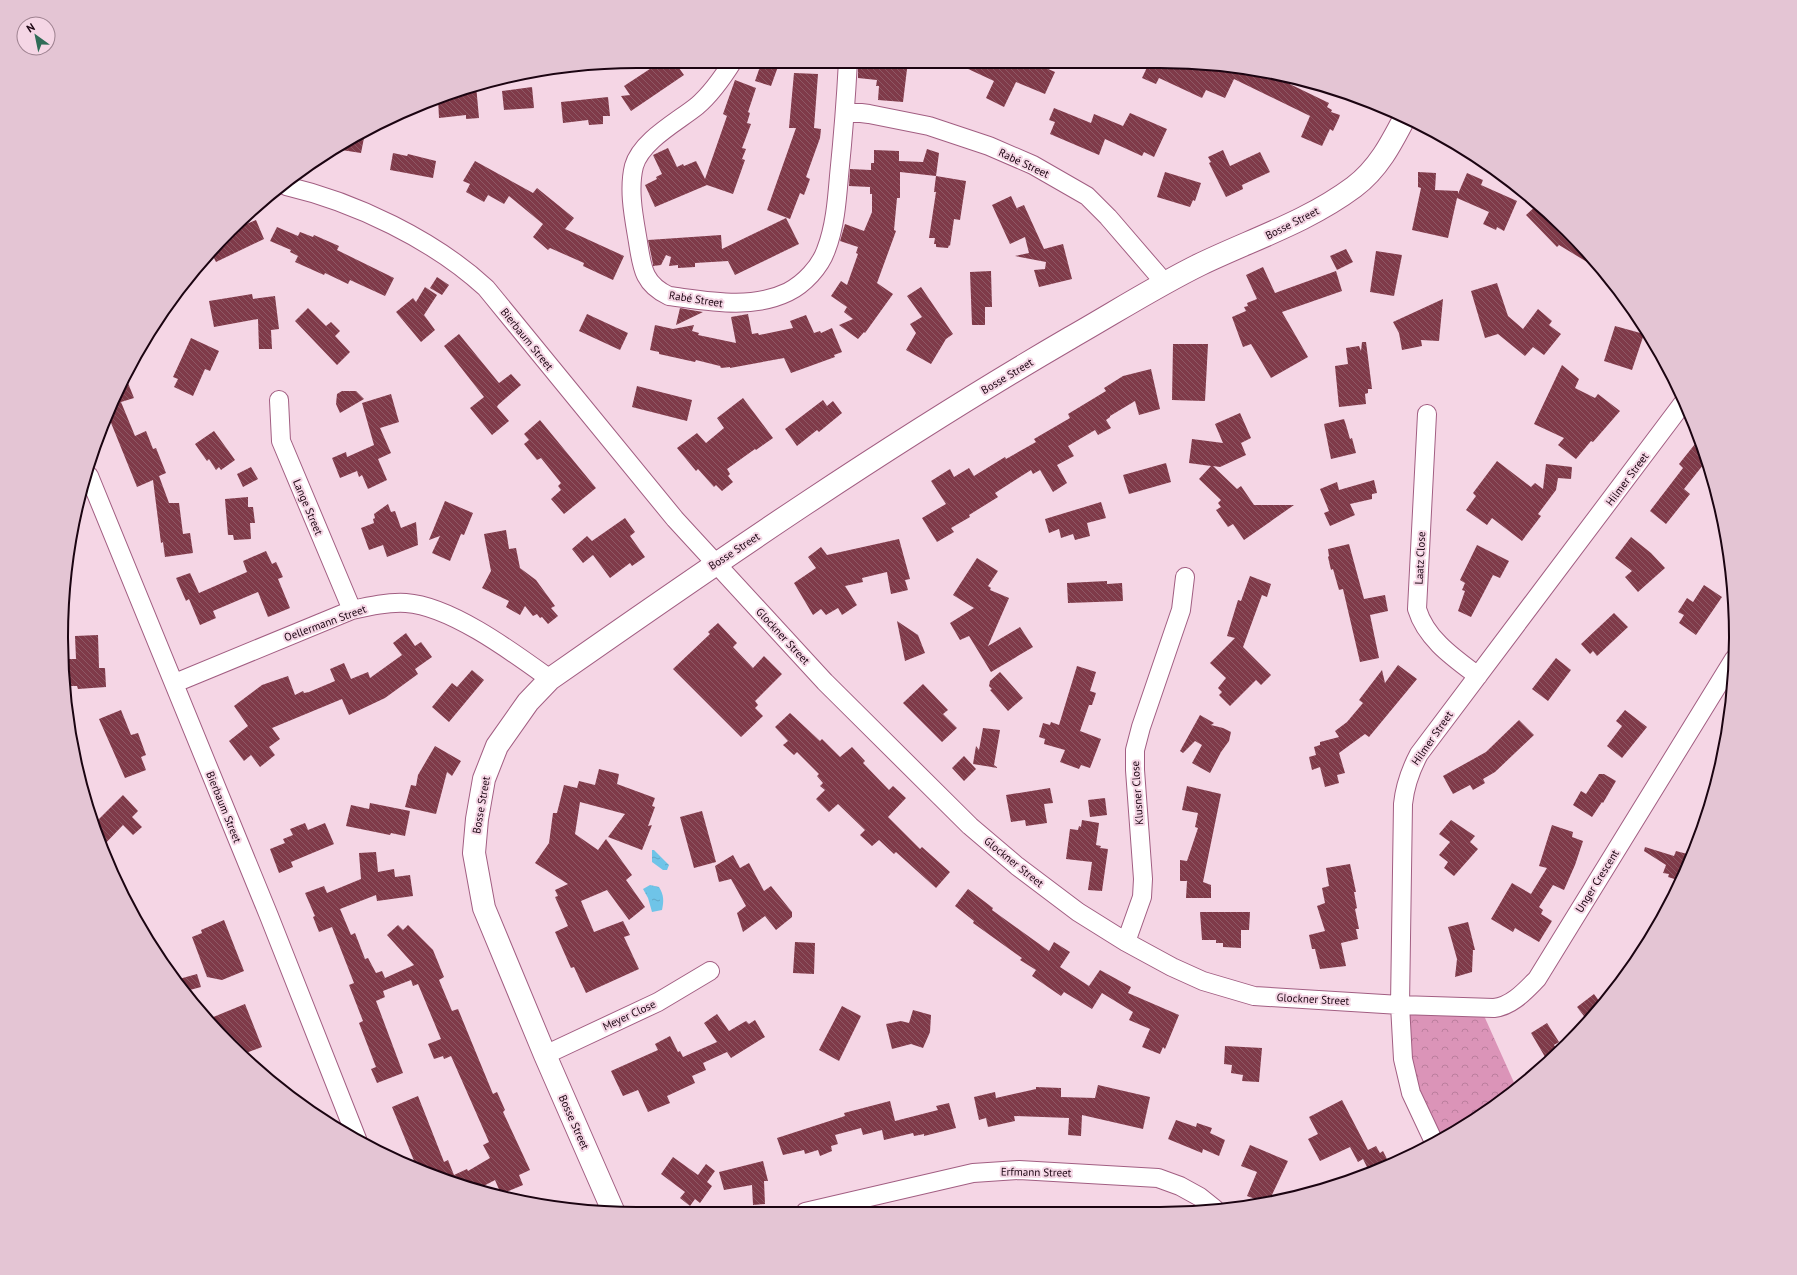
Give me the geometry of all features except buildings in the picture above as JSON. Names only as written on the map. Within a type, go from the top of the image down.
[{"type":"street","name":"Rabé Street","points":[[728,68],[711,91],[698,105],[648,144],[639,154],[634,165],[631,182],[634,219],[642,269],[650,282],[661,293],[669,296],[726,304],[766,299],[788,292],[806,280],[826,251],[833,224],[846,112],[848,68]]},
{"type":"street","name":"Rabé Street","points":[[846,112],[900,119],[929,126],[988,146],[1033,165],[1087,196],[1108,217],[1158,275],[1162,284]]},
{"type":"street","name":"Bosse Street","points":[[611,1206],[545,1055],[484,908],[474,853],[477,819],[484,779],[497,746],[528,702],[550,679],[715,563],[869,461],[946,413],[1162,284],[1203,263],[1296,222],[1333,201],[1355,186],[1376,167],[1402,123]]},
{"type":"street","name":"Bierbaum Street","points":[[290,187],[306,190],[353,208],[415,236],[468,271],[486,288],[675,519],[715,563]]},
{"type":"street","name":"Lange Street","points":[[279,400],[281,441],[352,610]]},
{"type":"street","name":"Hilmer Street","points":[[1432,1137],[1411,1093],[1406,1077],[1403,1058],[1400,1005],[1402,804],[1404,786],[1410,770],[1419,754],[1680,407]]},
{"type":"street","name":"Laatz Close","points":[[1427,414],[1417,609],[1426,628],[1442,647],[1478,676]]},
{"type":"street","name":"Bierbaum Street","points":[[90,479],[174,683],[354,1132]]},
{"type":"street","name":"Glockner Street","points":[[715,563],[825,682],[970,826],[1016,866],[1078,912],[1126,942],[1172,967],[1203,981],[1254,996],[1400,1005]]},
{"type":"street","name":"Klusner Close","points":[[1126,942],[1142,898],[1143,879],[1135,770],[1135,750],[1141,727],[1181,610],[1185,577]]},
{"type":"street","name":"Oellermann Street","points":[[174,683],[352,610],[379,604],[406,603],[424,606],[446,614],[518,655],[550,679]]},
{"type":"street","name":"Unger Crescent","points":[[1400,1005],[1501,1007],[1518,997],[1537,979],[1728,668]]},
{"type":"street","name":"Meyer Close","points":[[545,1055],[658,1002],[710,971]]},
{"type":"street","name":"Erfmann Street","points":[[827,1207],[973,1173],[1019,1170],[1158,1178],[1180,1186],[1200,1197],[1210,1205]]},
{"type":"green space","points":[[1401,1005],[1481,1009],[1514,1083],[1476,1111],[1433,1137],[1411,1090]]},
{"type":"water","points":[[652,850],[654,850],[669,865],[667,870],[663,870],[652,862]]},
{"type":"water","points":[[650,885],[659,887],[661,890],[663,898],[662,910],[652,912],[648,898],[643,889]]}]
